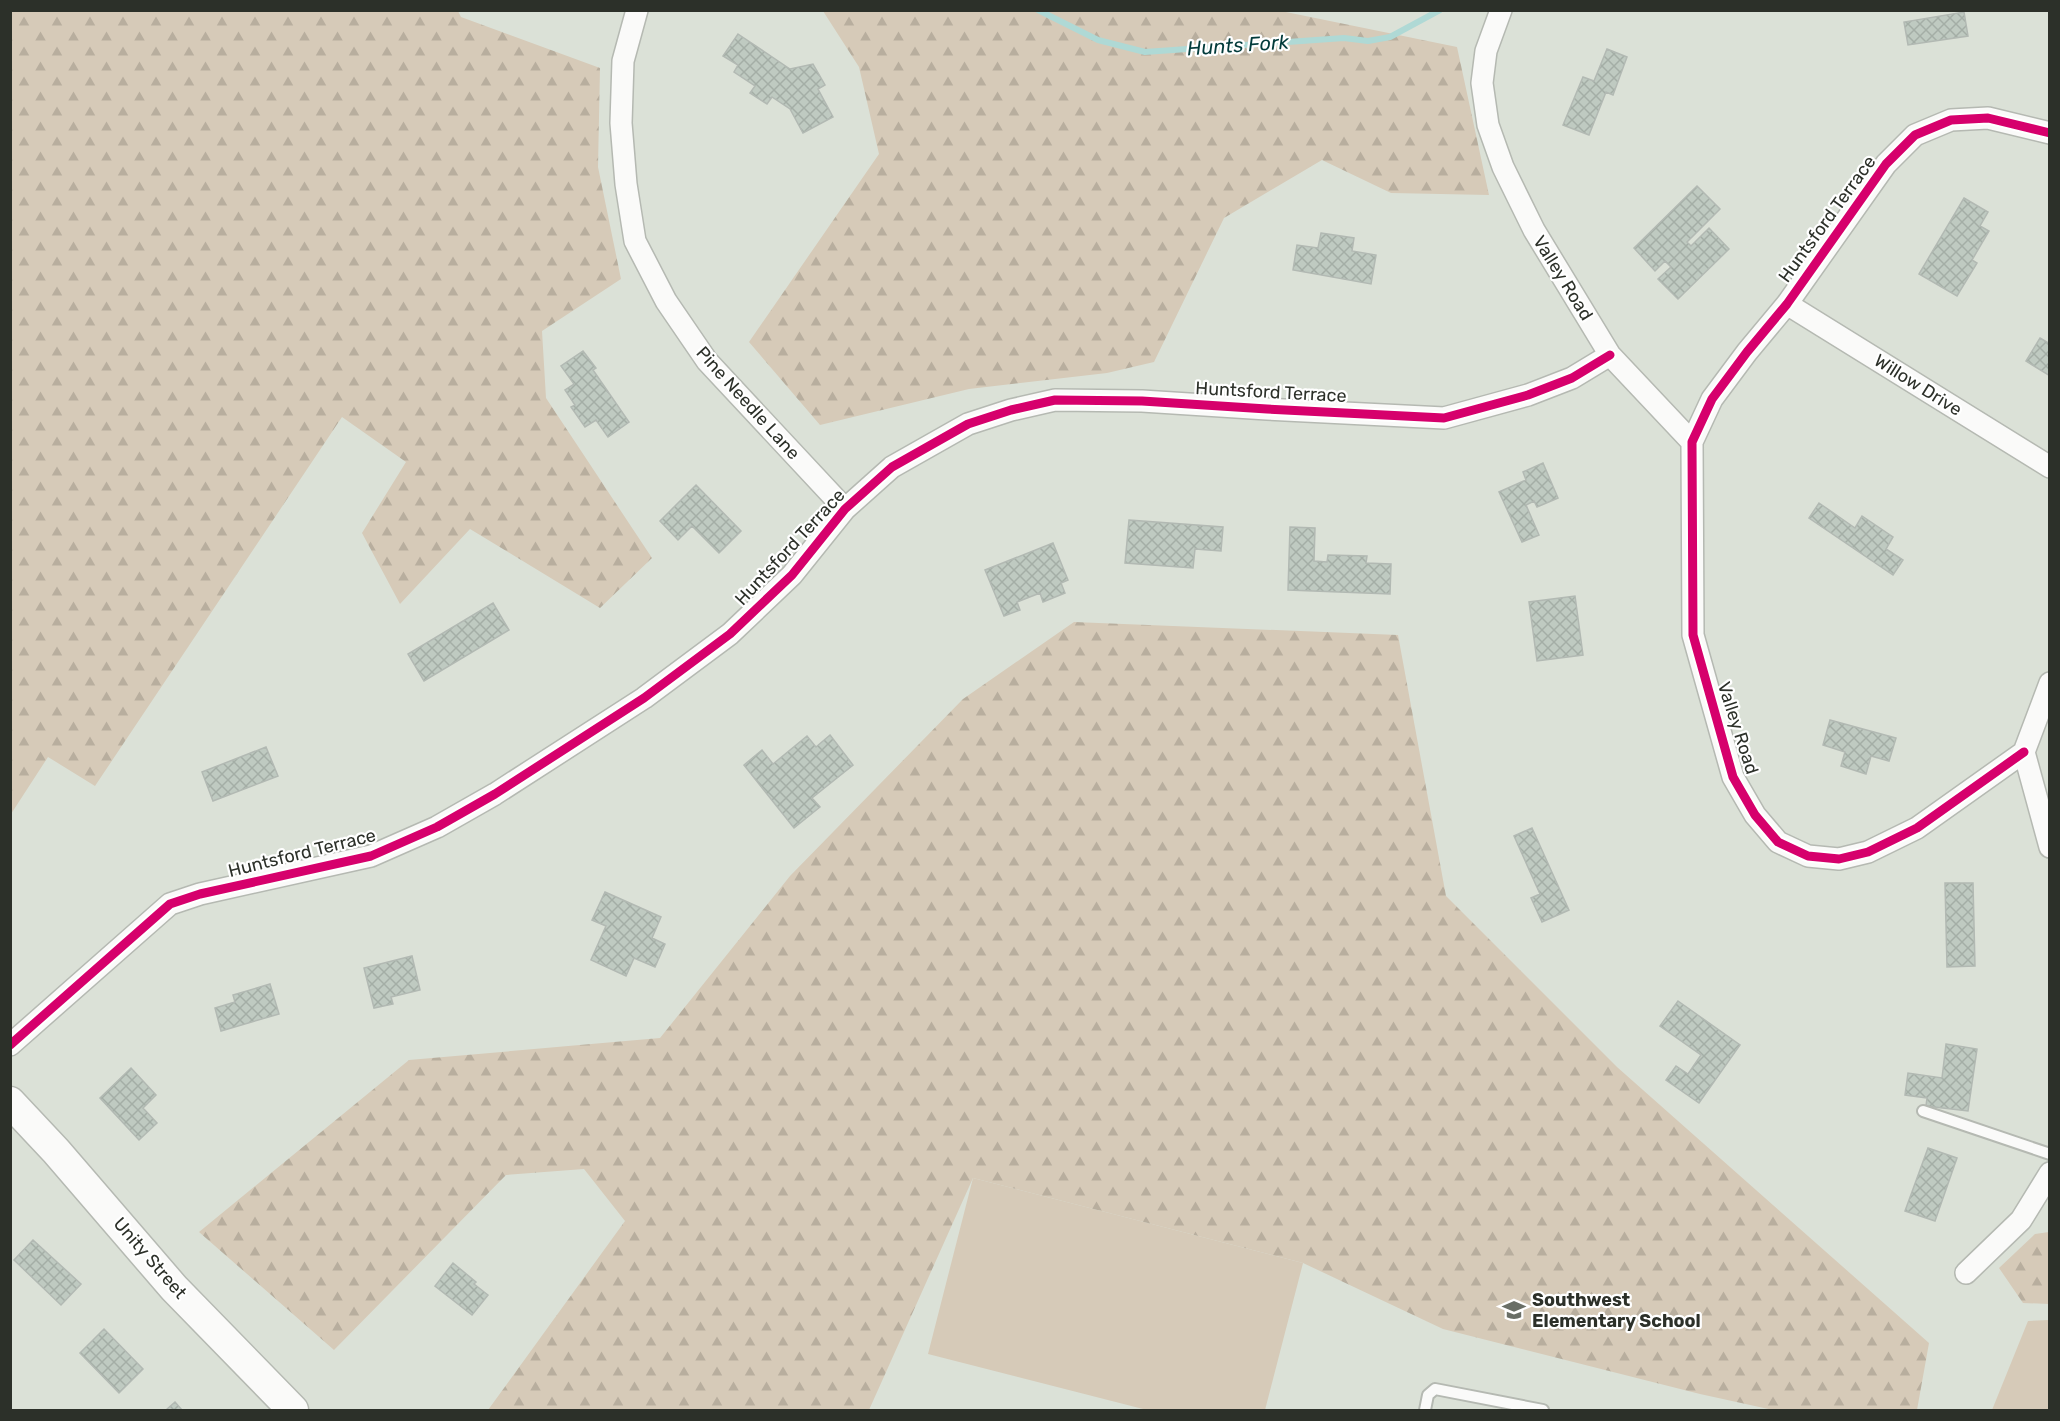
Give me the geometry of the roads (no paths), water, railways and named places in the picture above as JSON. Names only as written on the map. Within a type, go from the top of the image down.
[{"type":"street","name":"Pine Needle Lane","points":[[637,10],[623,61],[621,123],[626,184],[635,241],[666,301],[707,361],[845,510]]},
{"type":"street","name":"Valley Road","points":[[1501,10],[1486,51],[1482,83],[1488,125],[1503,167],[1534,230],[1610,355],[1692,442],[1693,635],[1733,777],[1755,814],[1778,842],[1808,856],[1839,859],[1868,852],[1917,828],[2024,752]]},
{"type":"street","name":"Huntsford Terrace","points":[[1692,442],[1712,399],[1787,304],[1886,164],[1915,135],[1951,120],[1988,118],[2049,133]]},
{"type":"street","name":"Willow Drive","points":[[1787,304],[2049,467]]},
{"type":"street","name":"Huntsford Terrace","points":[[10,1045],[170,904],[200,894],[371,856],[437,827],[495,795],[645,698],[730,634],[792,575],[845,510],[892,467],[968,424],[1011,410],[1055,400],[1142,401],[1267,410],[1444,418],[1528,395],[1572,378],[1610,355]]},
{"type":"street","points":[[2049,683],[2024,752],[2049,847]]},
{"type":"street","name":"Unity Street","points":[[10,1102],[56,1151],[174,1288],[293,1410]]},
{"type":"street","points":[[1966,1273],[2021,1220],[2049,1173]]},
{"type":"lane","points":[[1923,1111],[2049,1154]]},
{"type":"lane","points":[[1425,1410],[1428,1395],[1435,1389],[1539,1410]]},
{"type":"lane","points":[[1483,1410],[1485,1399]]},
{"type":"waterway","name":"Hunts Fork","points":[[1038,10],[1098,40],[1145,52],[1344,38],[1368,41],[1390,37],[1440,10]]},
{"type":"place","name":"Southwest Elementary School","points":[[1514,1310]]}]
